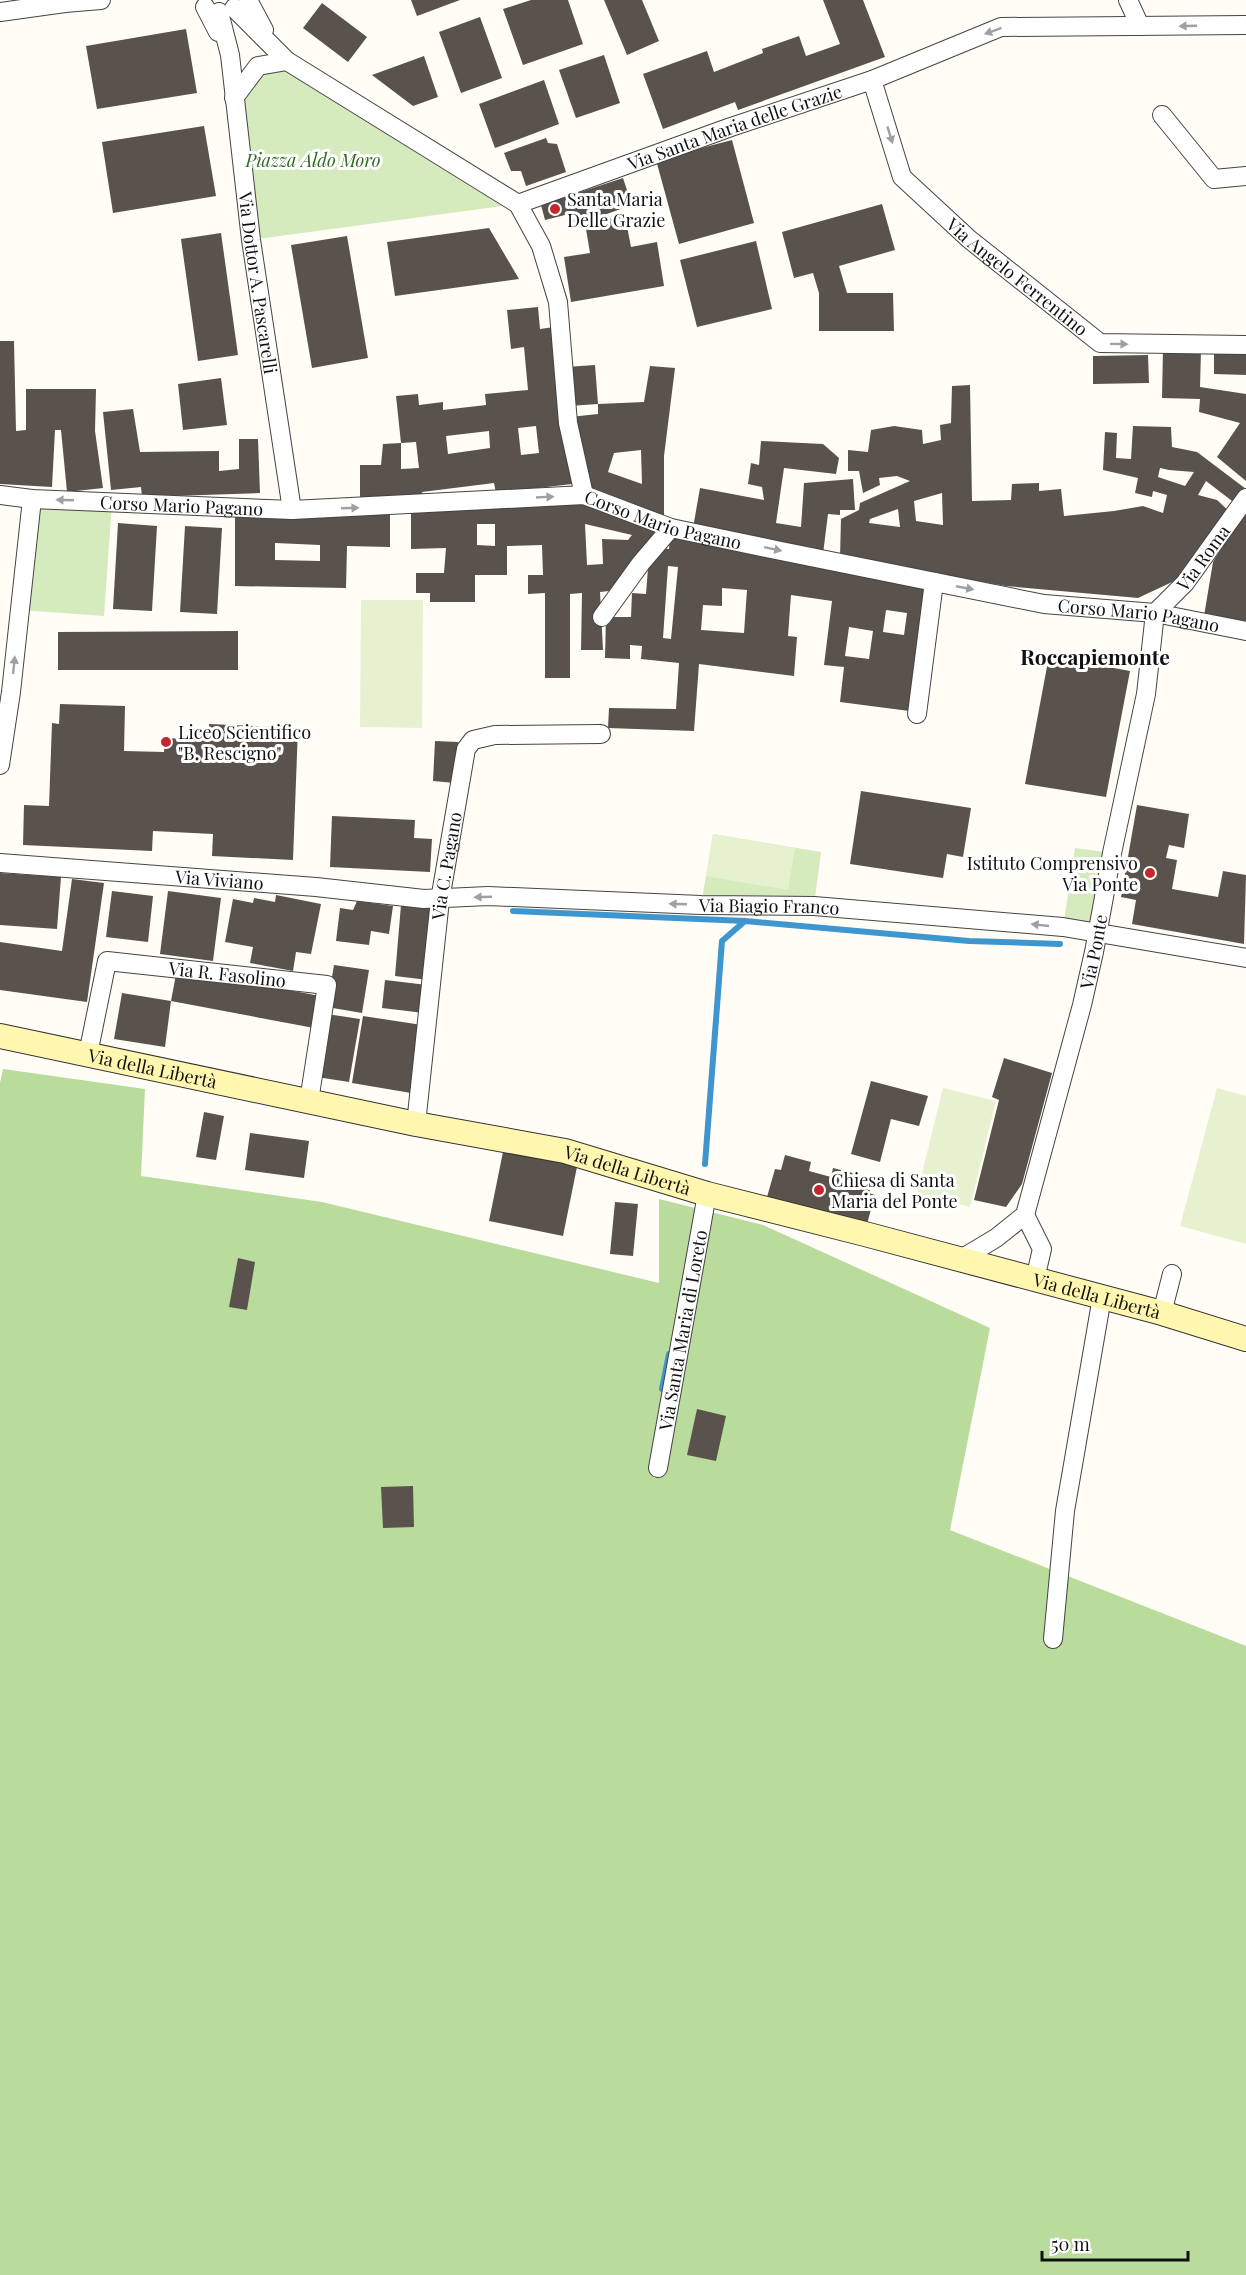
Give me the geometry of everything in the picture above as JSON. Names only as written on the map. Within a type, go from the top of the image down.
[{"type":"main road","name":"Via della Libertà","points":[[0,1036],[416,1124],[565,1151],[707,1194],[962,1259],[1162,1313],[1246,1339]]},
{"type":"street","points":[[0,12],[57,1],[101,0]]},
{"type":"street","points":[[1128,0],[1140,26]]},
{"type":"street","points":[[225,4],[287,61],[518,204],[541,246],[558,302],[568,423],[584,495]]},
{"type":"street","name":"Via Dottor A. Pascarelli","points":[[225,4],[251,240],[292,510]]},
{"type":"street","name":"Via Santa Maria delle Grazie","points":[[518,204],[731,127],[872,80],[1001,27],[1246,25]]},
{"type":"street","points":[[234,98],[258,66],[287,61]]},
{"type":"street","name":"Via Angelo Ferrentino","points":[[872,80],[902,177],[969,239],[1100,343],[1246,345]]},
{"type":"street","points":[[1162,115],[1214,178],[1246,176]]},
{"type":"street","name":"Corso Mario Pagano","points":[[0,495],[32,499],[292,510],[584,495],[671,528],[1044,604],[1155,614],[1246,631]]},
{"type":"street","name":"Via Roma","points":[[1155,614],[1185,583],[1246,498]]},
{"type":"street","points":[[1,754],[32,499]]},
{"type":"street","points":[[602,617],[641,563],[671,528]]},
{"type":"street","points":[[917,714],[934,582]]},
{"type":"street","name":"Via Ponte","points":[[1025,1215],[1082,1005],[1098,934],[1112,853],[1146,694],[1155,614]]},
{"type":"street","name":"Via C. Pagano","points":[[416,1124],[440,900],[466,749],[473,740],[495,735],[601,734]]},
{"type":"street","name":"Via Viviano","points":[[0,863],[315,887],[440,900]]},
{"type":"street","name":"Via Biagio Franco","points":[[440,900],[488,896],[701,905],[814,906],[1064,927],[1246,958]]},
{"type":"street","name":"Via R. Fasolino","points":[[88,1054],[107,961],[327,985],[309,1101]]},
{"type":"street","name":"Via Santa Maria di Loreto","points":[[658,1468],[707,1194]]},
{"type":"street","points":[[962,1259],[996,1238],[1025,1215],[1042,1249],[1035,1279]]},
{"type":"street","points":[[991,1268],[989,1251],[996,1238]]},
{"type":"street","points":[[1162,1313],[1172,1274]]},
{"type":"street","points":[[1053,1640],[1065,1511],[1102,1297]]},
{"type":"green space","name":"Piazza Aldo Moro","points":[[287,61],[518,204],[251,240],[234,98],[258,66]]},
{"type":"green space","points":[[32,499],[112,502],[104,616],[20,610]]},
{"type":"green space","points":[[361,600],[423,600],[422,728],[360,727]]},
{"type":"green space","points":[[713,834],[821,852],[814,906],[701,905]]},
{"type":"green space","points":[[713,834],[795,848],[788,890],[706,876]]},
{"type":"green space","points":[[1075,848],[1112,853],[1098,934],[1063,927]]},
{"type":"green space","points":[[3,1069],[145,1089],[141,1176],[322,1202],[659,1283],[659,1199],[763,1225],[990,1328],[950,1530],[1246,1646],[1246,2275],[0,2275],[0,1083]]},
{"type":"green space","points":[[943,1088],[996,1101],[970,1207],[917,1194]]},
{"type":"green space","points":[[1217,1088],[1246,1096],[1246,1244],[1180,1226]]},
{"type":"building","points":[[411,0],[460,0],[417,16]]},
{"type":"building","points":[[531,0],[568,0],[583,44],[523,65],[503,9]]},
{"type":"building","points":[[604,0],[642,0],[659,41],[627,55]]},
{"type":"building","points":[[823,0],[863,0],[885,57],[738,110],[735,102],[663,129],[643,74],[707,51],[714,72],[763,53],[762,49],[799,36],[806,56],[840,44]]},
{"type":"building","points":[[322,3],[367,37],[348,62],[303,28]]},
{"type":"building","points":[[480,17],[502,78],[461,93],[439,32]]},
{"type":"building","points":[[186,29],[197,93],[97,109],[86,46]]},
{"type":"building","points":[[604,55],[620,103],[576,118],[559,70]]},
{"type":"building","points":[[424,56],[438,97],[413,106],[372,75]]},
{"type":"building","points":[[544,80],[559,124],[495,148],[479,104]]},
{"type":"building","points":[[204,126],[216,196],[113,213],[102,142]]},
{"type":"building","points":[[546,138],[548,143],[557,144],[566,172],[526,186],[521,171],[511,171],[504,153]]},
{"type":"building","points":[[732,140],[754,223],[679,244],[656,160]]},
{"type":"building","points":[[623,178],[632,205],[573,226],[569,214],[545,220],[541,205]]},
{"type":"building","points":[[882,204],[895,250],[839,266],[847,293],[893,293],[894,331],[819,331],[819,293],[813,273],[794,278],[782,232]]},
{"type":"building","points":[[625,216],[631,247],[657,242],[664,286],[571,302],[564,257],[590,253],[585,223]]},
{"type":"building","points":[[489,228],[519,279],[395,296],[387,242]]},
{"type":"building","points":[[221,233],[238,355],[198,361],[181,239]]},
{"type":"building","points":[[347,236],[368,358],[312,368],[291,245]]},
{"type":"building","points":[[756,241],[772,309],[697,327],[680,260]]},
{"type":"building","points":[[538,307],[540,329],[554,327],[572,484],[496,493],[494,483],[422,492],[423,496],[360,498],[360,465],[381,465],[383,444],[401,443],[396,396],[418,394],[419,405],[443,402],[443,410],[486,405],[485,394],[528,390],[524,347],[511,349],[507,310]],"holes":[[[536,426],[539,453],[521,455],[518,428]],[[489,431],[490,448],[448,454],[446,436]],[[416,442],[419,468],[401,469],[401,443]]]},
{"type":"building","points":[[0,341],[14,341],[16,431],[26,430],[26,389],[96,389],[95,431],[103,488],[67,492],[61,430],[55,430],[52,487],[0,484]]},
{"type":"building","points":[[1214,346],[1246,348],[1246,375],[1214,374]]},
{"type":"building","points":[[1163,349],[1201,350],[1200,387],[1246,394],[1246,481],[1217,457],[1240,423],[1199,412],[1200,399],[1162,398]]},
{"type":"building","points":[[1148,355],[1149,383],[1093,384],[1093,356]]},
{"type":"building","points":[[595,365],[598,404],[569,406],[566,367]]},
{"type":"building","points":[[650,366],[675,368],[664,456],[664,520],[584,491],[570,417],[598,414],[598,404],[644,402]],"holes":[[[641,450],[642,484],[608,472],[614,453]]]},
{"type":"building","points":[[221,378],[227,425],[183,430],[178,384]]},
{"type":"building","points":[[970,385],[972,501],[1011,500],[1012,484],[1039,483],[1039,491],[1061,489],[1064,516],[1143,506],[1163,513],[1167,495],[1153,491],[1152,497],[1135,493],[1138,478],[1103,470],[1105,432],[1117,433],[1116,458],[1131,459],[1133,426],[1171,427],[1172,447],[1197,452],[1246,489],[1246,492],[1236,504],[1206,481],[1198,495],[1217,500],[1231,513],[1185,576],[1138,598],[1006,586],[840,557],[841,519],[859,510],[860,503],[910,481],[897,476],[879,478],[880,485],[863,493],[859,471],[848,471],[848,450],[868,452],[871,430],[894,426],[922,430],[923,444],[941,440],[940,425],[951,423],[952,386]],"holes":[[[1160,468],[1169,470],[1194,472],[1185,486],[1158,477]],[[942,493],[943,525],[916,521],[914,501]],[[898,509],[900,527],[869,523],[870,519]]]},
{"type":"building","points":[[133,409],[140,452],[219,451],[219,471],[239,469],[239,439],[258,439],[260,493],[142,497],[141,487],[111,490],[103,412]]},
{"type":"building","points":[[761,441],[823,444],[839,458],[836,474],[784,468],[776,523],[801,527],[804,483],[853,479],[855,510],[840,510],[840,515],[828,514],[823,554],[693,528],[700,488],[764,500],[762,487],[748,484],[751,463],[759,465]]},
{"type":"building","points":[[598,502],[664,530],[618,590],[600,592],[603,650],[581,650],[582,593],[570,594],[570,678],[545,678],[545,593],[528,594],[528,575],[543,575],[542,545],[507,546],[507,575],[475,575],[475,602],[430,602],[430,593],[416,593],[416,573],[444,573],[446,548],[411,549],[411,505]],"holes":[[[477,524],[495,524],[495,546],[477,545]],[[585,524],[632,535],[628,540],[602,539],[603,564],[587,565]]]},
{"type":"building","points":[[1246,507],[1246,624],[1204,616],[1213,562]]},
{"type":"building","points":[[235,513],[390,514],[390,547],[347,546],[346,588],[235,586]],"holes":[[[275,543],[320,545],[320,561],[275,560]]]},
{"type":"building","points":[[118,523],[157,526],[152,611],[113,609]]},
{"type":"building","points":[[185,526],[222,528],[217,614],[180,612]]},
{"type":"building","points":[[670,532],[932,582],[917,712],[840,702],[844,667],[824,665],[832,601],[791,595],[788,636],[797,637],[794,676],[699,664],[694,731],[608,728],[609,708],[676,709],[679,663],[641,659],[642,646],[630,645],[630,659],[605,658],[606,617],[631,617],[632,593],[646,594],[649,556],[658,548],[669,549]],"holes":[[[668,566],[678,567],[671,639],[663,638]],[[722,588],[747,590],[744,633],[701,630],[703,605],[722,606]],[[886,610],[907,613],[904,635],[883,632]],[[849,627],[873,631],[869,659],[845,656]]]},
{"type":"building","points":[[238,631],[238,670],[58,670],[58,632]]},
{"type":"building","points":[[1049,656],[1130,671],[1106,797],[1025,784]]},
{"type":"building","points":[[60,704],[125,706],[124,751],[164,752],[165,738],[208,740],[209,724],[298,728],[293,860],[212,856],[213,834],[153,831],[152,851],[23,845],[24,805],[49,806],[52,723],[59,724]]},
{"type":"building","points":[[435,741],[458,742],[455,783],[433,781]]},
{"type":"building","points":[[861,791],[971,808],[963,857],[947,854],[943,878],[850,864]]},
{"type":"building","name":"Istituto Comprensivo Via Ponte","points":[[1137,805],[1189,814],[1184,848],[1169,845],[1166,858],[1177,860],[1172,889],[1218,897],[1223,871],[1246,875],[1244,944],[1132,924],[1136,900],[1121,897]]},
{"type":"building","points":[[332,816],[415,820],[414,838],[432,839],[430,872],[330,867]]},
{"type":"building","points":[[0,873],[61,877],[57,929],[0,925]]},
{"type":"building","points":[[72,879],[104,883],[87,1002],[0,990],[0,942],[62,951]]},
{"type":"building","points":[[112,891],[153,896],[148,942],[106,937]]},
{"type":"building","points":[[168,891],[221,898],[213,961],[160,954]]},
{"type":"building","points":[[276,895],[321,904],[311,954],[296,952],[293,971],[250,963],[253,947],[225,942],[233,899],[253,903],[254,898],[275,902]]},
{"type":"building","points":[[357,901],[393,906],[389,934],[371,931],[369,945],[336,941],[340,908],[353,910]]},
{"type":"building","points":[[401,905],[435,908],[428,980],[395,976]]},
{"type":"building","points":[[334,965],[369,970],[362,1013],[327,1007]]},
{"type":"building","points":[[177,969],[320,996],[314,1028],[171,1001]]},
{"type":"building","points":[[385,980],[427,985],[424,1013],[382,1008]]},
{"type":"building","points":[[122,993],[171,1001],[165,1047],[114,1039]]},
{"type":"building","points":[[327,1014],[360,1019],[349,1082],[317,1077]]},
{"type":"building","points":[[363,1016],[422,1025],[411,1093],[352,1083]]},
{"type":"building","points":[[1004,1058],[1052,1073],[1022,1184],[1006,1207],[974,1200],[999,1100],[992,1097]]},
{"type":"building","points":[[871,1081],[928,1096],[919,1126],[891,1119],[880,1162],[851,1154]]},
{"type":"building","points":[[204,1112],[224,1116],[216,1160],[196,1157]]},
{"type":"building","points":[[250,1133],[309,1141],[304,1178],[245,1170]]},
{"type":"building","points":[[504,1147],[578,1162],[563,1236],[489,1221]]},
{"type":"building","name":"Chiesa di Santa Maria del Ponte","points":[[785,1155],[811,1162],[809,1171],[831,1177],[833,1168],[876,1179],[869,1193],[875,1195],[867,1224],[767,1197],[775,1169],[781,1170]]},
{"type":"building","points":[[615,1202],[638,1204],[633,1256],[610,1254]]},
{"type":"building","points":[[238,1258],[255,1262],[247,1310],[229,1307]]},
{"type":"building","points":[[697,1409],[726,1416],[716,1461],[687,1455]]},
{"type":"building","points":[[413,1486],[414,1527],[383,1528],[381,1487]]},
{"type":"waterway","points":[[513,911],[745,921],[969,941],[1060,944]]},
{"type":"waterway","points":[[705,1164],[722,941],[745,921]]},
{"type":"waterway","points":[[662,1389],[669,1354]]},
{"type":"place","name":"Santa Maria Delle Grazie","points":[[555,209]]},
{"type":"place","name":"Liceo Scientifico \"B. Rescigno\"","points":[[166,742]]},
{"type":"place","name":"Istituto Comprensivo Via Ponte","points":[[1150,873]]},
{"type":"place","name":"Chiesa di Santa Maria del Ponte","points":[[819,1190]]},
{"type":"district","name":"Roccapiemonte","points":[[1095,656]]}]
